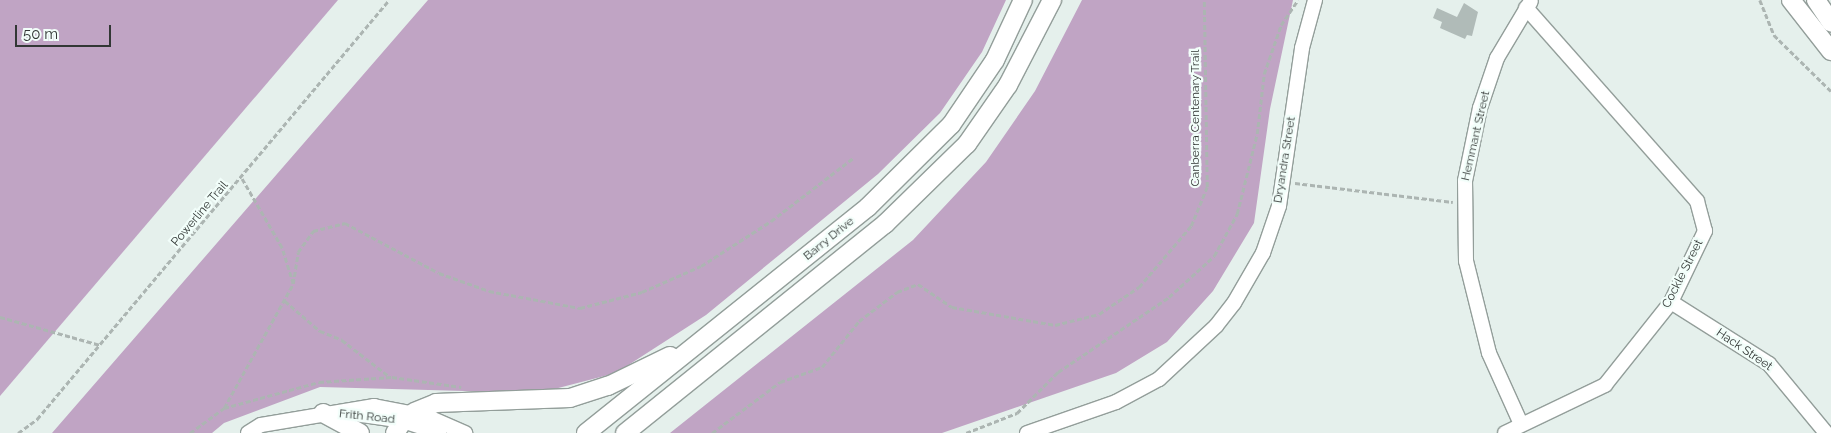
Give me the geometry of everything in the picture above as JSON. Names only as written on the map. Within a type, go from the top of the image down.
[{"type":"main road","name":"Barry Drive","points":[[586,433],[868,207],[950,125],[995,60],[1023,0]]},
{"type":"main road","name":"Barry Drive","points":[[625,433],[885,224],[967,144],[1008,85],[1052,0]]},
{"type":"main road","points":[[1792,0],[1830,47]]},
{"type":"main road","points":[[1816,0],[1831,22]]},
{"type":"main road","points":[[404,422],[427,404],[555,400],[591,392],[713,333]]},
{"type":"main road","points":[[323,413],[360,433]]},
{"type":"street","name":"Dryandra Street","points":[[1027,433],[1108,405],[1159,379],[1216,326],[1234,303],[1263,253],[1279,206],[1302,48],[1315,0]]},
{"type":"street","name":"Hemmant Street","points":[[1521,424],[1488,353],[1466,261],[1465,181],[1480,108],[1497,58],[1529,4]]},
{"type":"street","name":"Cockle Street","points":[[1505,433],[1605,385],[1671,302],[1705,230],[1697,201],[1529,4]]},
{"type":"street","name":"Hack Street","points":[[1671,302],[1769,364],[1826,433]]},
{"type":"street","name":"Frith Road","points":[[248,433],[261,425],[323,413],[404,422],[465,433]]},
{"type":"street","name":"Frith Road","points":[[404,422],[439,433]]},
{"type":"path","name":"Powerline Trail","points":[[18,433],[37,420],[242,179],[388,0]]},
{"type":"path","name":"Canberra Centenary Trail","points":[[712,433],[780,382],[822,367],[860,321],[897,292],[918,284],[952,307],[1055,325],[1098,314],[1139,287],[1191,226],[1207,187],[1204,0]]},
{"type":"path","points":[[966,433],[1017,413],[1064,368],[1169,297],[1214,256],[1237,214],[1257,134],[1264,74],[1281,24],[1298,0]]},
{"type":"path","points":[[1760,0],[1774,35],[1831,91]]},
{"type":"path","points":[[224,408],[285,301],[293,284],[298,252],[313,231],[345,223],[439,273],[489,291],[580,308],[642,292],[701,266],[772,221],[853,158]]},
{"type":"path","points":[[242,179],[282,248],[293,284]]},
{"type":"path","points":[[1293,183],[1465,204]]},
{"type":"path","points":[[285,301],[320,331],[342,340],[392,377]]},
{"type":"path","points":[[0,317],[100,346]]},
{"type":"path","points":[[190,433],[224,408],[320,382],[392,377],[460,386],[472,402]]},
{"type":"shaded area","points":[[0,0],[338,0],[0,396]]},
{"type":"shaded area","points":[[428,0],[1006,0],[982,52],[940,113],[878,174],[706,315],[616,373],[539,393],[320,387],[224,423],[212,433],[52,433]]},
{"type":"shaded area","points":[[1082,0],[1293,0],[1270,109],[1254,223],[1213,291],[1167,342],[1116,373],[942,433],[670,433],[913,240],[986,162],[1035,91]]},
{"type":"building","points":[[1464,3],[1478,12],[1472,36],[1467,35],[1465,39],[1440,28],[1442,22],[1433,18],[1437,8],[1457,17]]}]
